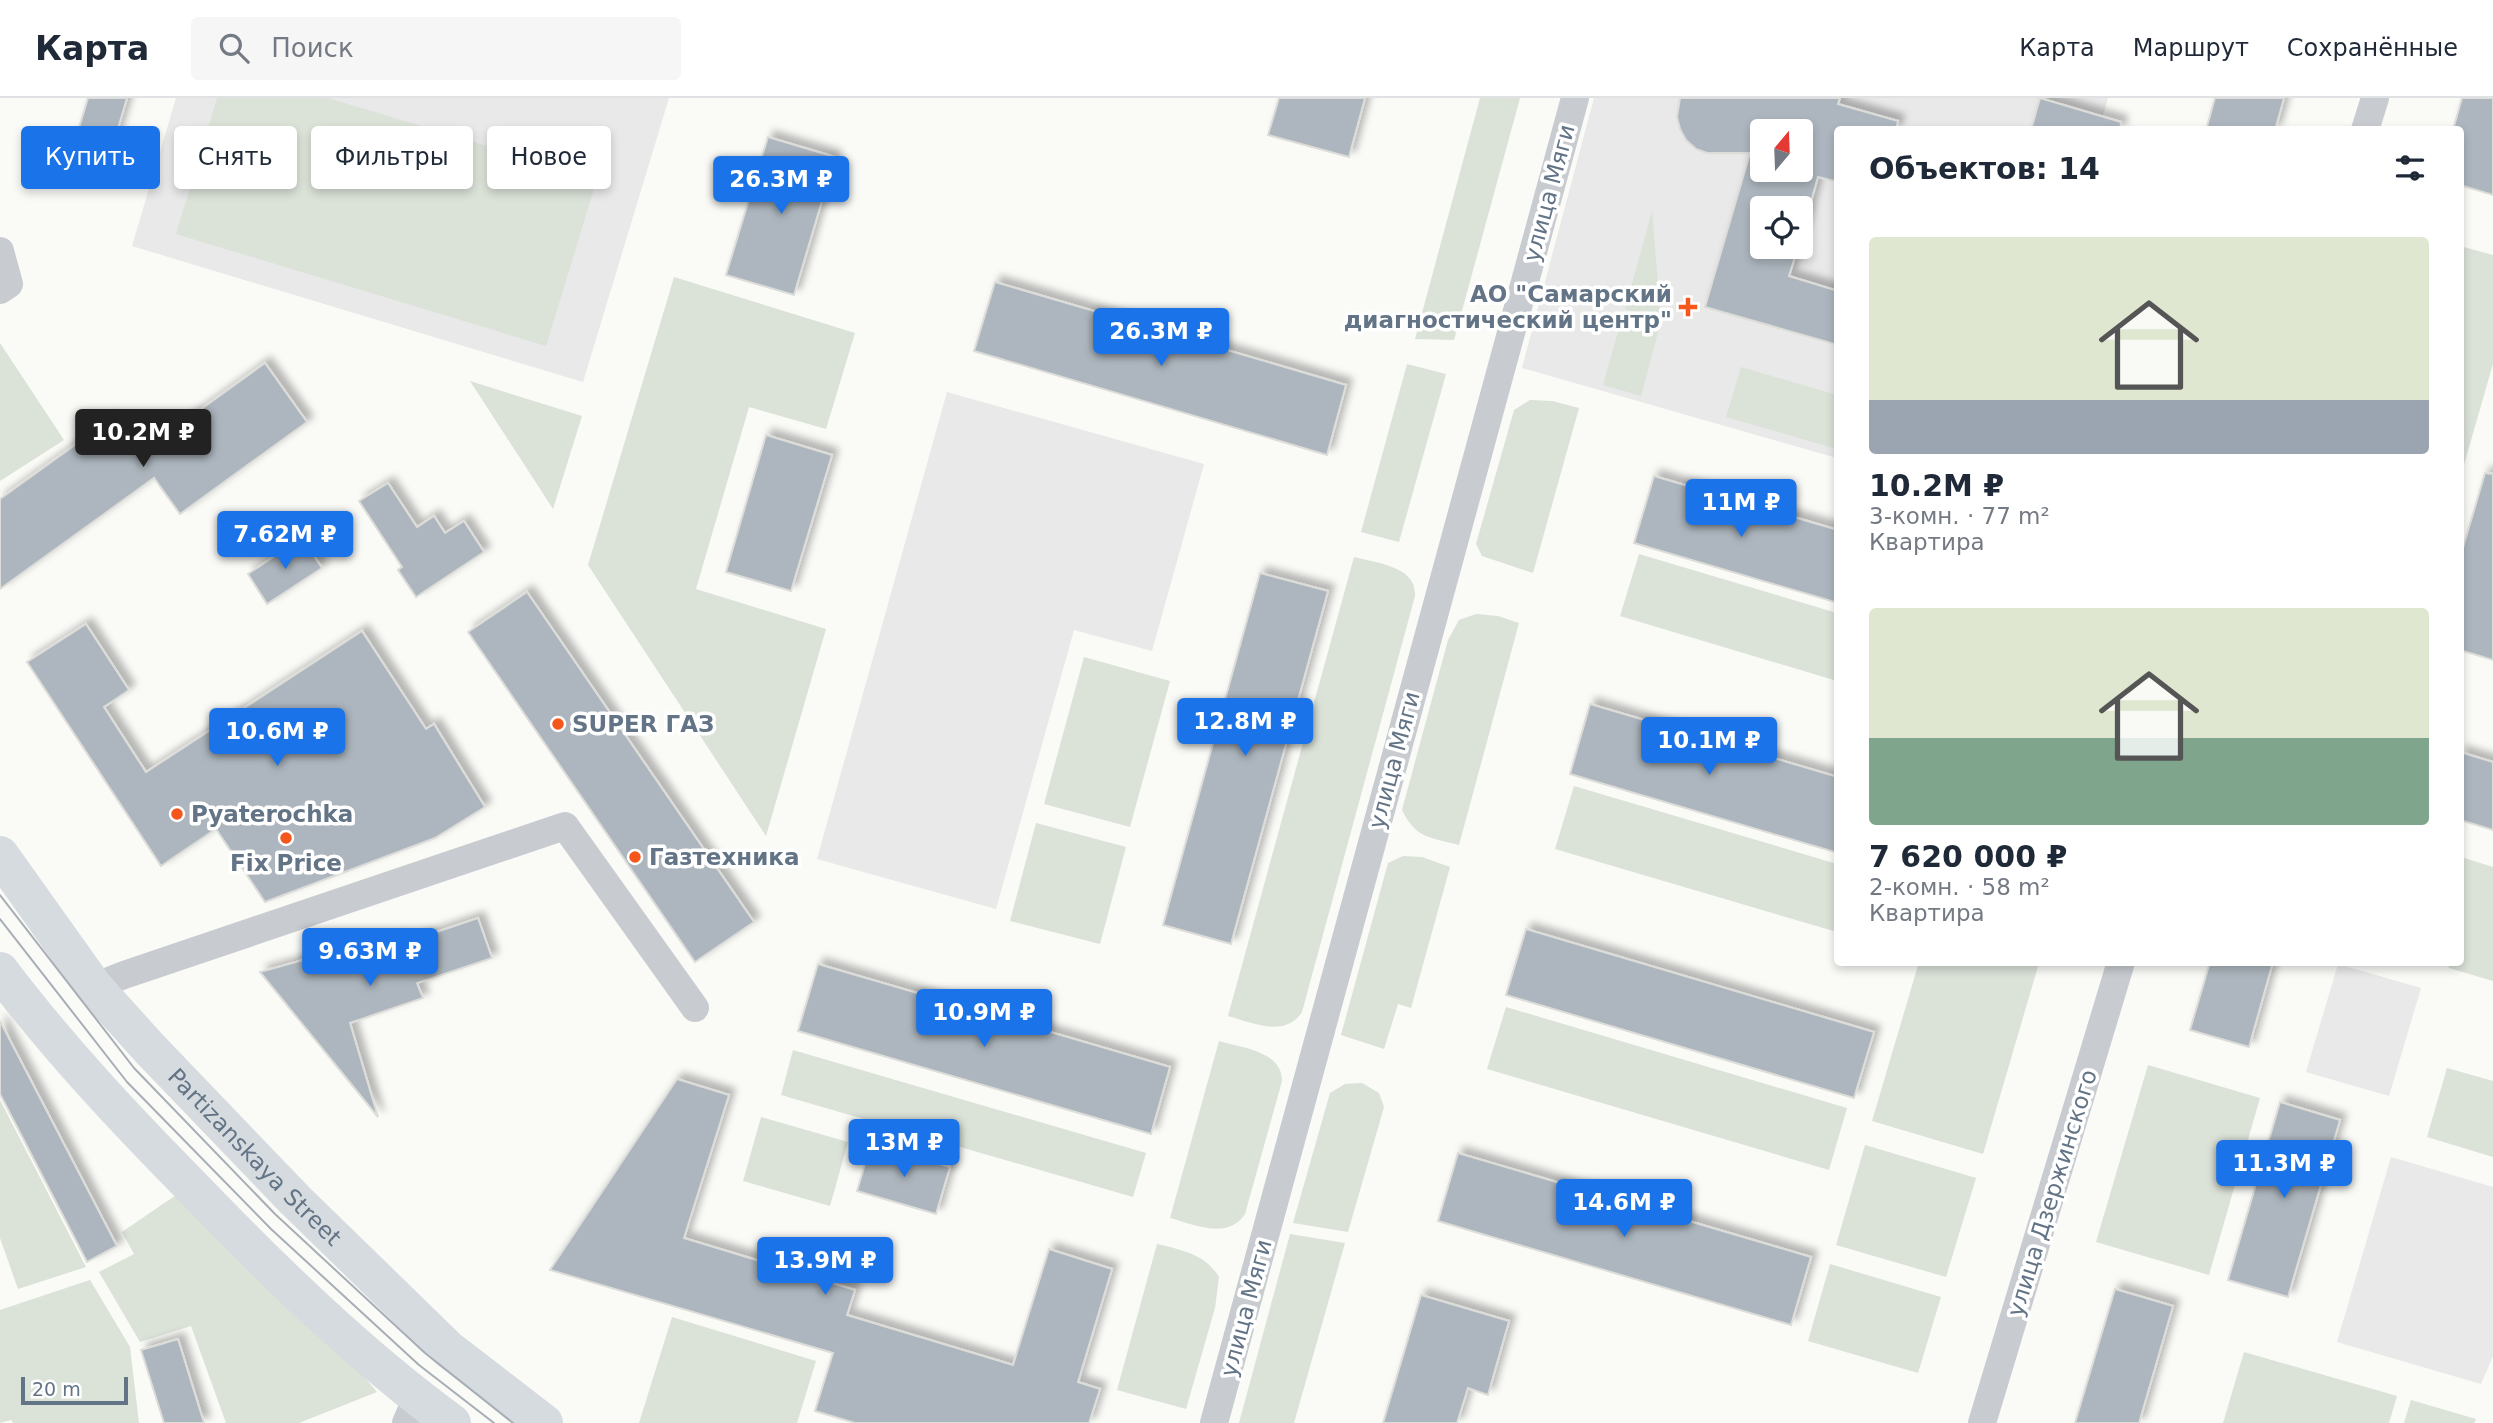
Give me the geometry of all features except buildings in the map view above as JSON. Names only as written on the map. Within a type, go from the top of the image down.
[{"type":"street","name":"улица Мяги","points":[[1214,1423],[1575,98]]},
{"type":"street","points":[[2366,126],[2375,98]]},
{"type":"street","points":[[0,251],[9,284],[0,290]]},
{"type":"street","points":[[94,987],[565,825],[695,1008]]},
{"type":"street","name":"Partizanskaya Street","points":[[0,855],[94,987],[150,1049],[294,1199],[448,1349],[544,1423]]},
{"type":"street","name":"улица Дзержинского","points":[[1982,1423],[2120,966]]},
{"type":"street","points":[[0,971],[29,1010],[112,1105],[412,1410],[452,1423]]},
{"type":"shaded area","points":[[176,98],[669,98],[583,382],[132,246],[149,189],[160,189],[160,152]]},
{"type":"shaded area","points":[[217,98],[328,98],[421,126],[311,126],[311,189],[473,189],[473,142],[487,146],[487,189],[594,189],[546,346],[176,234],[190,189],[297,189],[297,126],[209,126]]},
{"type":"shaded area","points":[[1480,98],[1520,98],[1454,340],[1415,339]]},
{"type":"shaded area","name":"АО \"Самарский диагностический центр\"","points":[[1594,98],[2108,98],[2100,126],[1834,126],[1834,457],[1522,368]]},
{"type":"shaded area","points":[[1652,211],[1661,320],[1625,309]]},
{"type":"shaded area","points":[[2464,247],[2493,255],[2493,364],[2464,465]]},
{"type":"shaded area","points":[[674,277],[855,333],[826,429],[749,407],[696,589],[826,629],[766,836],[588,565]]},
{"type":"shaded area","points":[[1621,321],[1658,332],[1641,396],[1603,385]]},
{"type":"shaded area","points":[[0,343],[64,440],[0,481]]},
{"type":"shaded area","points":[[1407,364],[1446,374],[1399,542],[1361,532]]},
{"type":"shaded area","points":[[1741,367],[1834,394],[1834,448],[1726,417]]},
{"type":"shaded area","points":[[470,381],[582,416],[553,509]]},
{"type":"shaded area","points":[[947,392],[1204,464],[1152,651],[1074,630],[996,909],[817,859]]},
{"type":"shaded area","points":[[1530,400],[1552,401],[1579,408],[1533,573],[1482,556],[1476,544],[1514,410]]},
{"type":"shaded area","points":[[1639,554],[1834,612],[1834,680],[1620,616]]},
{"type":"shaded area","points":[[1354,557],[1402,572],[1414,586],[1415,596],[1302,1012],[1287,1025],[1258,1025],[1228,1016]]},
{"type":"shaded area","points":[[1476,614],[1498,616],[1519,623],[1459,845],[1419,832],[1407,820],[1402,810],[1448,640],[1459,620]]},
{"type":"shaded area","points":[[1084,657],[1170,681],[1130,827],[1044,804]]},
{"type":"shaded area","points":[[1574,786],[1834,863],[1834,931],[1555,849]]},
{"type":"shaded area","points":[[1036,823],[1126,847],[1100,944],[1010,921]]},
{"type":"shaded area","points":[[1403,856],[1422,857],[1450,867],[1411,1008],[1398,1004],[1384,1049],[1341,1035],[1388,863]]},
{"type":"shaded area","points":[[2464,858],[2493,867],[2493,981],[2448,966],[2464,966]]},
{"type":"shaded area","points":[[1918,966],[2038,966],[1983,1154],[1872,1121]]},
{"type":"shaded area","points":[[2337,966],[2421,988],[2389,1096],[2306,1072]]},
{"type":"shaded area","points":[[1506,1007],[1847,1108],[1829,1170],[1487,1069]]},
{"type":"shaded area","points":[[1219,1041],[1268,1057],[1280,1071],[1282,1081],[1245,1214],[1230,1227],[1220,1229],[1200,1227],[1170,1218]]},
{"type":"shaded area","points":[[793,1050],[1146,1153],[1133,1197],[781,1095]]},
{"type":"shaded area","points":[[2148,1065],[2260,1098],[2209,1275],[2096,1242]]},
{"type":"shaded area","points":[[2447,1068],[2493,1081],[2493,1157],[2427,1137]]},
{"type":"shaded area","points":[[1362,1083],[1379,1093],[1384,1107],[1348,1232],[1293,1223],[1330,1093],[1345,1084]]},
{"type":"shaded area","points":[[0,1100],[86,1267],[18,1289],[0,1238]]},
{"type":"shaded area","points":[[761,1117],[848,1142],[830,1206],[743,1181]]},
{"type":"shaded area","points":[[1865,1145],[1976,1178],[1946,1277],[1836,1245]]},
{"type":"shaded area","points":[[2391,1157],[2493,1187],[2493,1356],[2481,1384],[2337,1342]]},
{"type":"shaded area","points":[[179,1193],[298,1297],[377,1392],[299,1423],[226,1423],[191,1326],[140,1342],[99,1272],[134,1254],[122,1232]]},
{"type":"shaded area","points":[[1290,1234],[1345,1243],[1294,1423],[1239,1423]]},
{"type":"shaded area","points":[[1157,1244],[1200,1258],[1219,1277],[1215,1308],[1186,1409],[1117,1390]]},
{"type":"shaded area","points":[[1830,1264],[1941,1297],[1918,1373],[1808,1341]]},
{"type":"shaded area","points":[[90,1280],[130,1347],[139,1423],[13,1423],[11,1420],[0,1423],[0,1310]]},
{"type":"shaded area","points":[[672,1317],[816,1361],[797,1423],[639,1423]]},
{"type":"shaded area","points":[[2244,1352],[2397,1396],[2389,1423],[2223,1423]]},
{"type":"shaded area","points":[[2411,1400],[2476,1419],[2474,1423],[2404,1423]]},
{"type":"tram line","points":[[0,895],[134,1068],[275,1214],[425,1353],[513,1423]]},
{"type":"tram line","points":[[0,919],[127,1082],[271,1229],[419,1365],[494,1423]]},
{"type":"place","name":"АО \"Самарский диагностический центр\"","points":[[1688,307]]},
{"type":"place","name":"SUPER ГАЗ","points":[[558,724]]},
{"type":"place","name":"Pyaterochka","points":[[177,814]]},
{"type":"place","name":"Fix Price","points":[[286,838]]},
{"type":"place","name":"Газтехника","points":[[635,857]]}]
